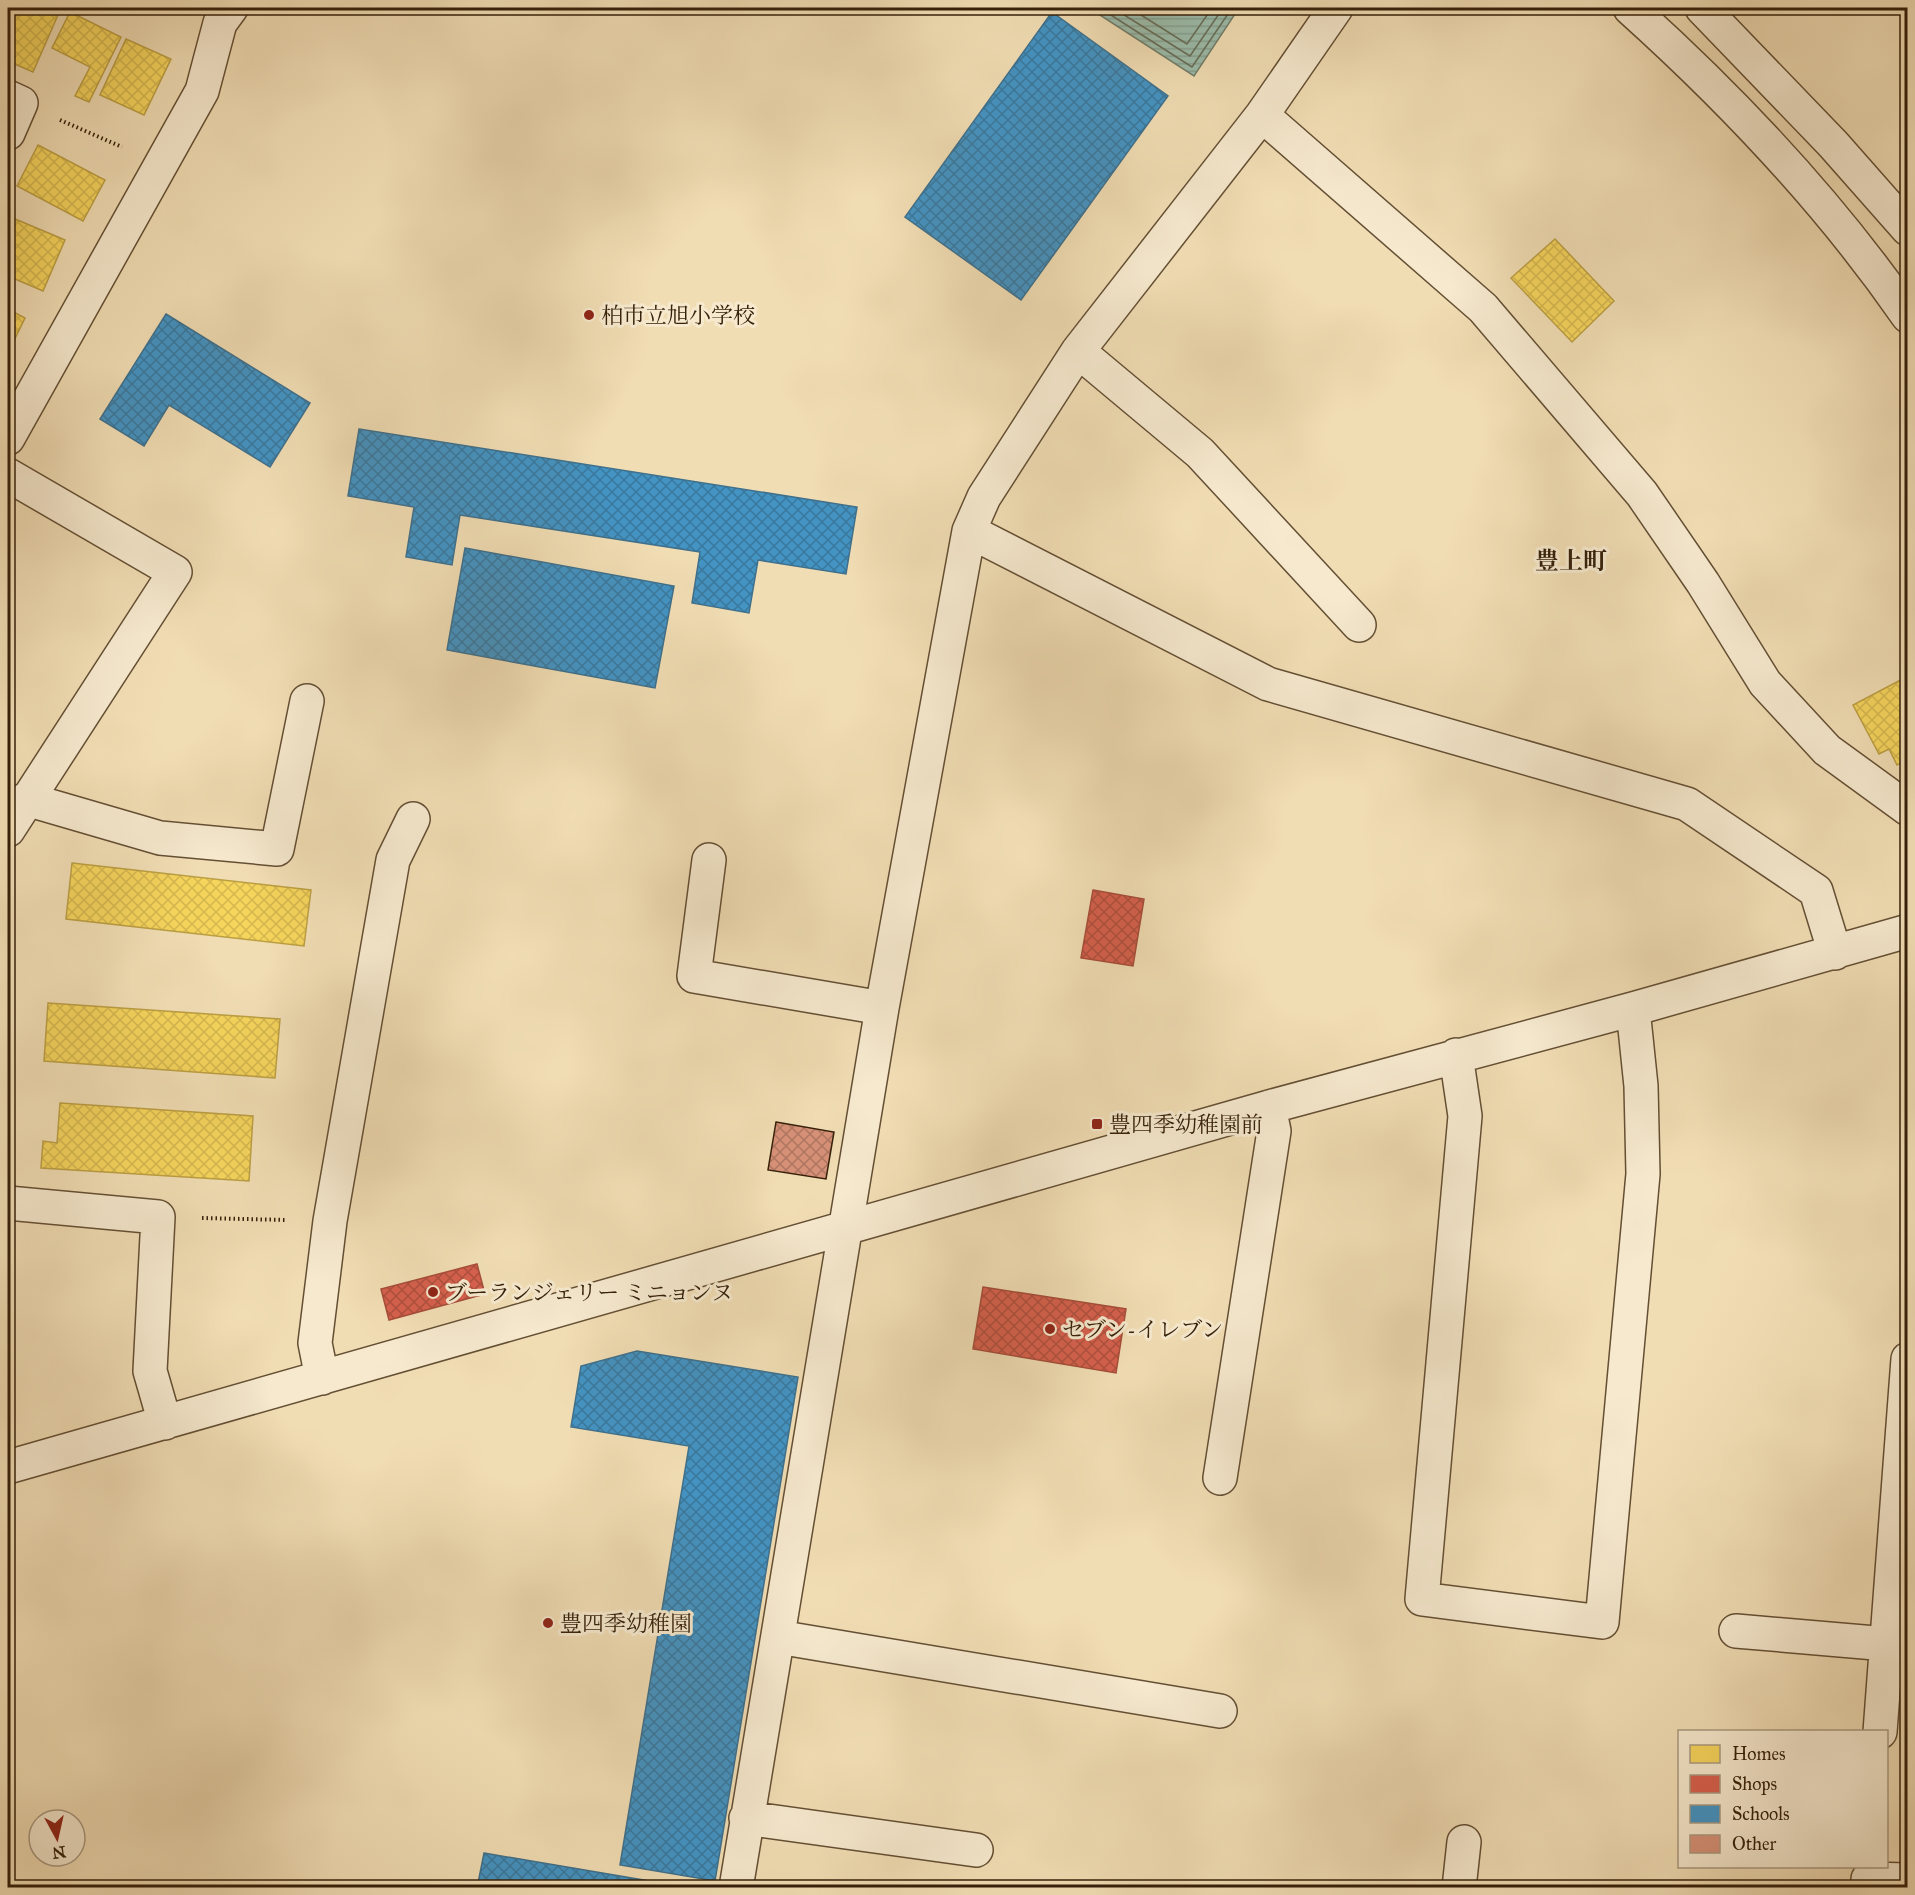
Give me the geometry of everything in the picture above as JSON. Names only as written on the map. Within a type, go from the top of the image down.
[{"type":"street","points":[[8,438],[202,91],[220,23],[231,8]]},
{"type":"street","points":[[736,1887],[882,1008],[969,531],[984,497],[1078,351],[1262,115],[1336,8]]},
{"type":"street","points":[[1630,8],[1719,93],[1799,180],[1850,240],[1908,316]]},
{"type":"street","points":[[1702,8],[1833,144],[1908,229]]},
{"type":"street","points":[[8,133],[14,100]]},
{"type":"street","points":[[1262,115],[1483,308],[1642,494],[1703,583],[1765,682],[1827,750],[1908,809]]},
{"type":"street","points":[[1078,351],[1200,453],[1359,624]]},
{"type":"street","points":[[8,475],[175,572],[8,830]]},
{"type":"street","points":[[969,531],[1268,684],[1686,804],[1816,891],[1835,953]]},
{"type":"street","points":[[26,799],[160,838],[277,849],[307,701]]},
{"type":"street","points":[[322,1378],[315,1343],[330,1221],[393,860],[414,819]]},
{"type":"street","points":[[709,860],[694,976],[882,1008]]},
{"type":"street","points":[[8,1467],[1269,1107],[1456,1055],[1633,1010],[1908,931]]},
{"type":"street","points":[[1456,1055],[1465,1116],[1422,1599],[1602,1622],[1643,1174],[1641,1086],[1633,1010]]},
{"type":"street","points":[[1220,1478],[1274,1131],[1269,1107]]},
{"type":"street","points":[[8,1203],[158,1217],[150,1371],[165,1423]]},
{"type":"street","points":[[1880,1730],[1908,1359]]},
{"type":"street","points":[[1736,1631],[1887,1644]]},
{"type":"street","points":[[778,1637],[1220,1711]]},
{"type":"street","points":[[746,1818],[976,1850]]},
{"type":"street","points":[[1459,1887],[1464,1842]]},
{"type":"street","points":[[1868,1878],[1908,1880]]},
{"type":"path","points":[[14,100],[161,164]]},
{"type":"path","points":[[158,1217],[330,1221]]},
{"type":"water","points":[[1089,8],[1239,8],[1194,76]]},
{"type":"building: Homes","points":[[8,8],[41,8],[58,15],[33,72],[8,61],[15,41],[8,38]]},
{"type":"building: Homes","points":[[70,12],[121,37],[89,102],[75,96],[90,67],[52,48]]},
{"type":"building: Homes","points":[[126,39],[171,59],[144,115],[100,95]]},
{"type":"building: Homes","points":[[38,145],[105,180],[83,221],[17,186]]},
{"type":"building: Homes","points":[[8,216],[65,240],[43,291],[8,276]]},
{"type":"building: Homes","points":[[1555,239],[1614,301],[1572,342],[1511,278]]},
{"type":"building: Homes","points":[[8,309],[25,318],[8,353]]},
{"type":"building: Homes","points":[[1908,676],[1908,759],[1897,765],[1889,749],[1879,754],[1853,705]]},
{"type":"building: Homes","points":[[72,863],[311,890],[304,946],[66,919]]},
{"type":"building: Homes","points":[[48,1003],[280,1019],[275,1078],[44,1061]]},
{"type":"building: Homes","points":[[60,1103],[253,1116],[249,1181],[41,1168],[43,1141],[57,1143]]},
{"type":"building: Shops","points":[[1093,890],[1144,899],[1133,966],[1081,958]]},
{"type":"building: Shops","name":"ブーランジェリー ミニョンヌ","points":[[477,1264],[485,1294],[389,1320],[381,1289]]},
{"type":"building: Shops","name":"セブン-イレブン","points":[[983,1287],[1126,1309],[1116,1373],[973,1349]]},
{"type":"building: Schools","points":[[1052,12],[1168,96],[1021,300],[905,217]]},
{"type":"building: Schools","points":[[166,314],[310,403],[270,467],[169,405],[144,446],[100,419]]},
{"type":"building: Schools","points":[[359,429],[857,507],[846,574],[758,560],[749,613],[692,603],[700,552],[460,515],[452,565],[406,557],[414,507],[348,496]]},
{"type":"building: Schools","points":[[465,548],[674,586],[655,688],[447,650]]},
{"type":"building: Schools","points":[[637,1351],[798,1377],[715,1881],[620,1865],[689,1446],[571,1427],[581,1366]]},
{"type":"building: Schools","points":[[484,1853],[685,1887],[477,1888]]},
{"type":"building: Other","points":[[776,1122],[834,1132],[826,1179],[768,1170]]},
{"type":"place","name":"柏市立旭小学校","points":[[589,315]]},
{"type":"place","name":"豊四季幼稚園前","points":[[1097,1124]]},
{"type":"place","name":"ブーランジェリー ミニョンヌ","points":[[433,1292]]},
{"type":"place","name":"セブン-イレブン","points":[[1050,1329]]},
{"type":"place","name":"豊四季幼稚園","points":[[548,1623]]},
{"type":"district","name":"豊上町","points":[[1571,561]]}]
